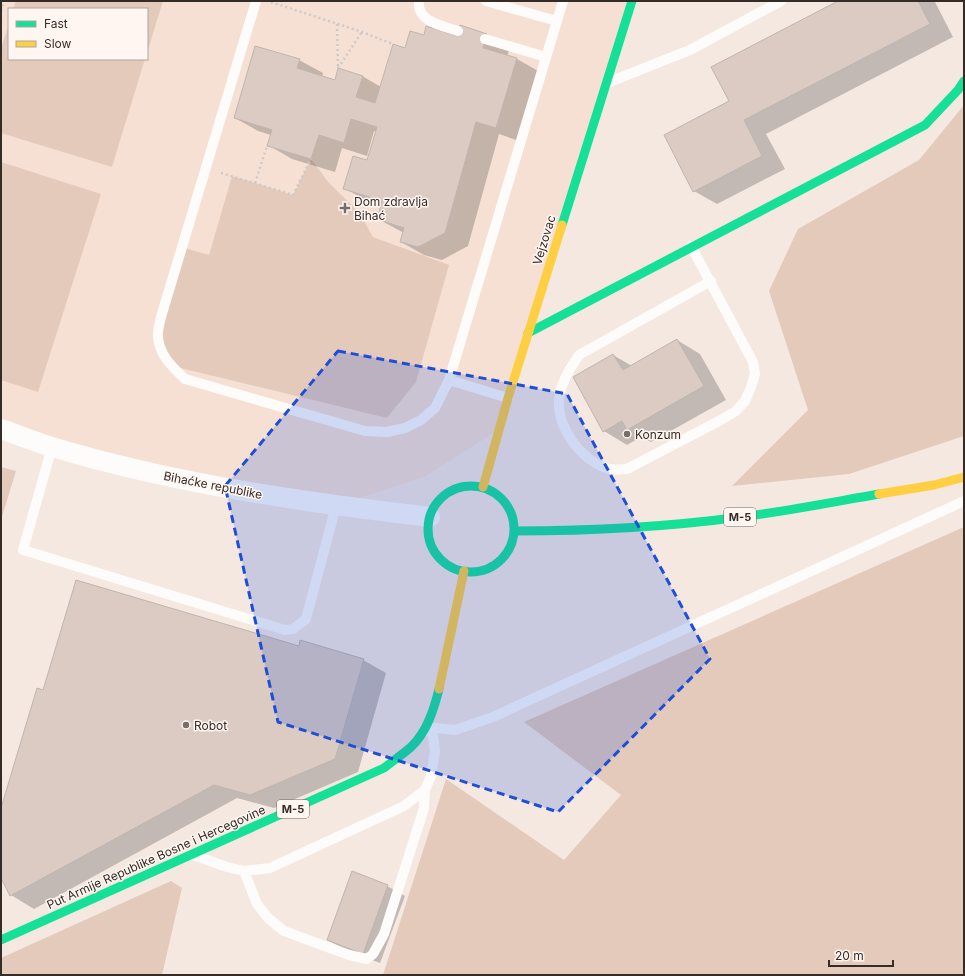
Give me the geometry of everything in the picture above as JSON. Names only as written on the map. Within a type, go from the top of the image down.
[{"type":"main road","name":"Vejzovac","points":[[483,487],[528,332],[632,1]]},
{"type":"main road","points":[[528,332],[925,125],[958,90],[964,81]]},
{"type":"main road","name":"M-5","points":[[514,531],[592,530],[653,526],[742,517],[934,485],[964,477]]},
{"type":"main road","points":[[469,485],[483,487],[496,494],[506,504],[512,517],[514,531],[511,545],[503,558],[492,566],[478,571],[464,571],[450,567],[439,558],[431,545],[428,531],[430,517],[435,505],[444,495],[456,488],[469,485]]},
{"type":"main road","name":"Put Armije Republike Bosne i Hercegovine","points":[[1,940],[384,768],[412,746],[426,727],[435,705],[442,680],[464,571]]},
{"type":"street","name":"Bihaćke republike","points":[[1,429],[52,447],[160,475],[228,489],[336,506],[430,517]]},
{"type":"lane","points":[[256,1],[163,310],[158,334],[161,351],[172,366],[186,379],[365,431],[386,432],[405,428],[421,420],[436,408],[449,380],[562,1]]},
{"type":"lane","points":[[420,1],[419,5],[422,14],[429,21],[458,31]]},
{"type":"lane","points":[[486,1],[557,21]]},
{"type":"lane","points":[[605,84],[690,50],[781,1]]},
{"type":"lane","points":[[485,39],[546,57]]},
{"type":"lane","points":[[692,246],[711,282],[753,362],[755,374],[745,401],[736,411],[719,421],[627,469],[610,469],[597,464],[584,456],[570,439],[562,420],[559,401],[560,393],[569,370],[579,355],[711,282]]},
{"type":"lane","points":[[449,380],[508,398]]},
{"type":"lane","points":[[52,447],[23,550],[284,630],[293,629],[306,619],[336,506]]},
{"type":"lane","points":[[426,727],[455,730],[493,717],[964,500]]},
{"type":"lane","points":[[244,871],[257,904],[268,918],[284,931],[349,955],[367,959],[373,954],[384,934],[424,808],[425,790],[431,776],[435,751],[433,736],[426,727]]},
{"type":"lane","points":[[191,855],[244,871],[270,868],[404,806],[425,790]]},
{"type":"path","points":[[1,11],[4,1]]},
{"type":"path","points":[[268,1],[362,32],[393,44]]},
{"type":"path","points":[[337,24],[338,68],[362,32]]},
{"type":"path","points":[[255,183],[267,146]]},
{"type":"path","points":[[205,169],[293,195],[312,159]]},
{"type":"highlighted area","points":[[338,351],[567,394],[710,659],[558,812],[278,722],[225,486]]},
{"type":"shaded area","name":"Dom zdravlja Bihać","points":[[1,1],[632,1],[498,430],[426,476],[336,506],[1,429]]},
{"type":"shaded area","points":[[16,1],[163,1],[148,50],[148,8],[13,8]]},
{"type":"shaded area","points":[[8,26],[8,60],[145,60],[112,167],[1,133],[1,49]]},
{"type":"shaded area","points":[[964,105],[964,436],[849,474],[732,486],[808,410],[769,291],[798,229],[919,160]]},
{"type":"shaded area","points":[[311,159],[329,183],[359,212],[373,237],[449,265],[416,382],[387,418],[172,366],[161,351],[161,317],[181,247],[209,255],[232,176],[293,195]]},
{"type":"shaded area","points":[[1,162],[101,194],[38,392],[1,380]]},
{"type":"shaded area","points":[[1,467],[16,471],[1,520]]},
{"type":"shaded area","points":[[964,527],[964,975],[383,975],[446,779],[564,860],[621,795],[524,722]]},
{"type":"shaded area","points":[[171,881],[182,888],[162,975],[1,975],[1,958]]},
{"type":"building","points":[[838,1],[918,1],[930,24],[744,120],[762,156],[693,192],[664,135],[729,101],[711,67]]},
{"type":"building","points":[[460,25],[487,34],[483,48],[517,58],[496,128],[476,122],[445,233],[418,247],[400,242],[404,228],[377,219],[382,201],[343,189],[353,156],[367,160],[377,127],[351,119],[344,143],[319,135],[311,159],[267,146],[272,130],[234,118],[255,46],[300,59],[297,68],[335,80],[338,68],[363,76],[356,97],[375,103],[393,44],[405,48],[410,31],[424,35],[426,26],[457,36]]},
{"type":"building","points":[[677,339],[704,386],[627,430],[622,421],[603,432],[573,377],[613,354],[623,370]]},
{"type":"building","name":"Robot","points":[[76,580],[299,646],[300,640],[364,659],[335,759],[250,795],[214,785],[10,896],[1,878],[1,808],[37,688],[43,690]]},
{"type":"building","points":[[352,871],[388,885],[363,954],[327,940]]},
{"type":"traffic: fast","points":[[562,225],[632,1]]},
{"type":"traffic: fast","points":[[528,333],[925,125],[958,90],[964,81]]},
{"type":"traffic: fast","points":[[471,486],[487,489],[495,493],[507,505],[511,513],[514,529],[511,545],[507,553],[495,565],[487,569],[471,572],[455,569],[447,565],[435,553],[431,545],[428,529],[431,513],[435,505],[447,493],[455,489],[471,486]]},
{"type":"traffic: fast","points":[[514,531],[656,526],[776,512],[879,494]]},
{"type":"traffic: fast","points":[[1,940],[384,768],[417,741],[426,727],[439,689]]},
{"type":"traffic: slow","points":[[483,487],[508,398],[562,225]]},
{"type":"traffic: slow","points":[[879,494],[934,485],[964,477]]},
{"type":"traffic: slow","points":[[439,689],[464,571]]},
{"type":"place","name":"Dom zdravlja Bihać","points":[[345,208]]},
{"type":"place","name":"Konzum","points":[[627,434]]},
{"type":"place","name":"Robot","points":[[186,725]]}]
